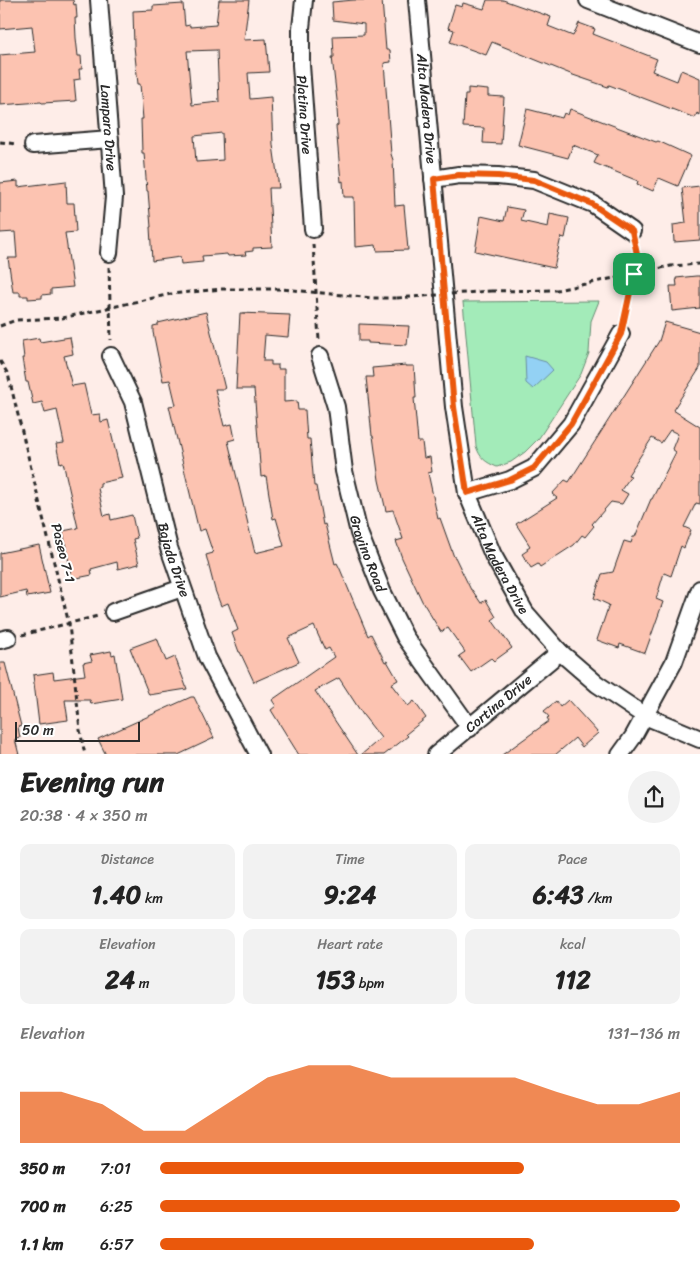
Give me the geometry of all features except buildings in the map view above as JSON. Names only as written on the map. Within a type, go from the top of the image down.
[{"type":"street","name":"Lampara Drive","points":[[99,0],[114,197],[109,254]]},
{"type":"street","name":"Platina Drive","points":[[304,0],[301,28],[301,65],[313,228]]},
{"type":"street","name":"Alta Madera Drive","points":[[417,0],[454,407],[467,493],[493,555],[525,612],[560,652],[597,684],[645,716],[700,739]]},
{"type":"street","points":[[588,0],[700,44]]},
{"type":"street","points":[[33,145],[110,138]]},
{"type":"street","points":[[434,179],[459,175],[498,176],[534,180],[592,204],[632,231]]},
{"type":"street","points":[[467,493],[510,480],[534,468],[571,424],[621,334]]},
{"type":"street","name":"Bajada Drive","points":[[112,356],[133,402],[169,548],[207,658],[254,753]]},
{"type":"street","name":"Gravino Road","points":[[320,356],[336,407],[344,471],[359,533],[382,591],[405,637],[470,728]]},
{"type":"street","points":[[113,612],[182,588]]},
{"type":"street","points":[[620,754],[633,737],[674,662],[700,589]]},
{"type":"street","name":"Cortina Drive","points":[[436,754],[470,728],[560,652]]},
{"type":"path","points":[[313,228],[320,356]]},
{"type":"path","points":[[632,231],[641,273]]},
{"type":"path","points":[[109,254],[112,356]]},
{"type":"path","points":[[0,326],[16,320],[62,318],[171,294],[221,289],[282,289],[372,298],[491,291],[558,290],[671,266],[700,264]]},
{"type":"path","points":[[621,334],[634,274]]},
{"type":"path","name":"Paseo 7-1","points":[[0,361],[8,374],[69,624],[80,730],[85,754]]},
{"type":"path","points":[[4,639],[113,612]]},
{"type":"green space","points":[[599,301],[591,321],[589,353],[581,374],[539,438],[525,452],[511,462],[497,467],[486,461],[479,454],[476,446],[463,302]]},
{"type":"water","points":[[525,356],[546,362],[553,370],[533,389],[526,383]]},
{"type":"route","points":[[459,175],[498,176],[534,180],[592,204],[632,231],[641,273],[634,274],[621,334],[571,424],[534,468],[510,480],[467,493],[454,407],[434,179],[459,175]]}]
